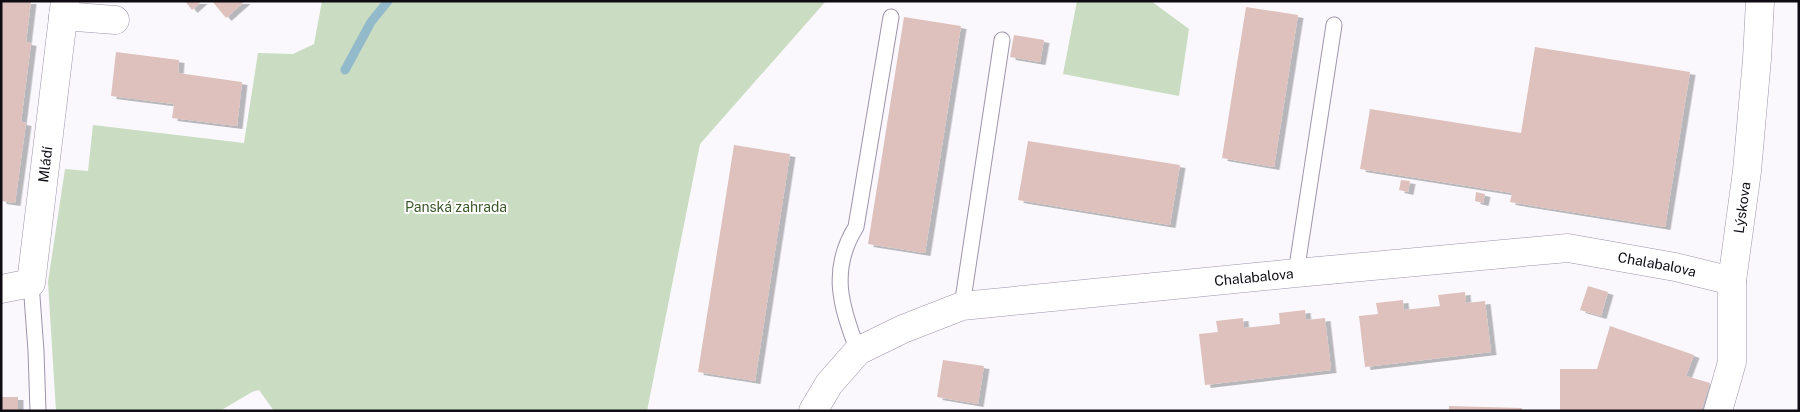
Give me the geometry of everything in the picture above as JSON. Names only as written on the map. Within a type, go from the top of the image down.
[{"type":"street","name":"Lýskova","points":[[1718,411],[1732,362],[1732,281],[1747,171],[1760,1]]},
{"type":"street","name":"Mládí","points":[[31,284],[64,8],[115,20]]},
{"type":"street","name":"Chalabalova","points":[[813,411],[829,384],[858,351],[903,329],[962,306],[1568,248],[1675,267],[1732,281]]},
{"type":"street","points":[[1,289],[31,284]]},
{"type":"lane","points":[[858,351],[846,322],[839,288],[847,242],[856,227],[890,17]]},
{"type":"lane","points":[[1296,273],[1334,25]]},
{"type":"lane","points":[[962,306],[1002,40]]},
{"type":"lane","points":[[31,284],[38,411]]},
{"type":"green space","name":"Panská zahrada","points":[[322,1],[826,1],[700,144],[647,411],[274,411],[259,390],[252,392],[220,411],[56,411],[48,282],[65,169],[88,171],[93,125],[244,143],[258,53],[293,54],[314,44]]},
{"type":"green space","points":[[1077,1],[1151,1],[1189,29],[1179,96],[1063,74]]},
{"type":"building","points":[[1,1],[31,1],[26,42],[31,43],[21,122],[26,123],[15,203],[1,201]]},
{"type":"building","points":[[185,1],[202,1],[192,10]]},
{"type":"building","points":[[212,1],[245,1],[226,18]]},
{"type":"building","points":[[1246,7],[1298,15],[1274,167],[1222,158]]},
{"type":"building","points":[[904,17],[961,26],[925,253],[868,244]]},
{"type":"building","points":[[1014,35],[1044,40],[1040,62],[1010,57]]},
{"type":"building","points":[[1535,47],[1690,72],[1665,227],[1510,202],[1512,193],[1360,169],[1370,109],[1521,133]]},
{"type":"building","points":[[116,52],[179,60],[178,73],[242,82],[237,126],[172,118],[174,104],[111,96]]},
{"type":"building","points":[[1028,141],[1180,165],[1170,225],[1018,200]]},
{"type":"building","points":[[734,145],[790,154],[755,381],[698,372]]},
{"type":"building","points":[[1401,180],[1410,181],[1408,192],[1399,190]]},
{"type":"building","points":[[1476,192],[1485,194],[1483,203],[1475,201]]},
{"type":"building","points":[[1588,286],[1608,292],[1601,316],[1580,310]]},
{"type":"building","points":[[1465,292],[1466,303],[1485,301],[1491,352],[1365,367],[1359,316],[1378,314],[1376,303],[1403,300],[1404,310],[1440,306],[1438,295]]},
{"type":"building","points":[[1305,310],[1306,320],[1325,318],[1331,370],[1205,385],[1199,334],[1218,332],[1216,321],[1243,318],[1244,328],[1280,324],[1279,313]]},
{"type":"building","points":[[1610,326],[1694,355],[1686,376],[1710,383],[1701,411],[1560,411],[1560,369],[1597,369]]},
{"type":"building","points":[[943,360],[984,366],[978,404],[937,397]]},
{"type":"building","points":[[1,397],[18,397],[18,411],[1,411]]},
{"type":"building","points":[[1449,406],[1522,408],[1522,411],[1449,411]]},
{"type":"waterway","points":[[345,70],[371,22],[388,1]]}]
